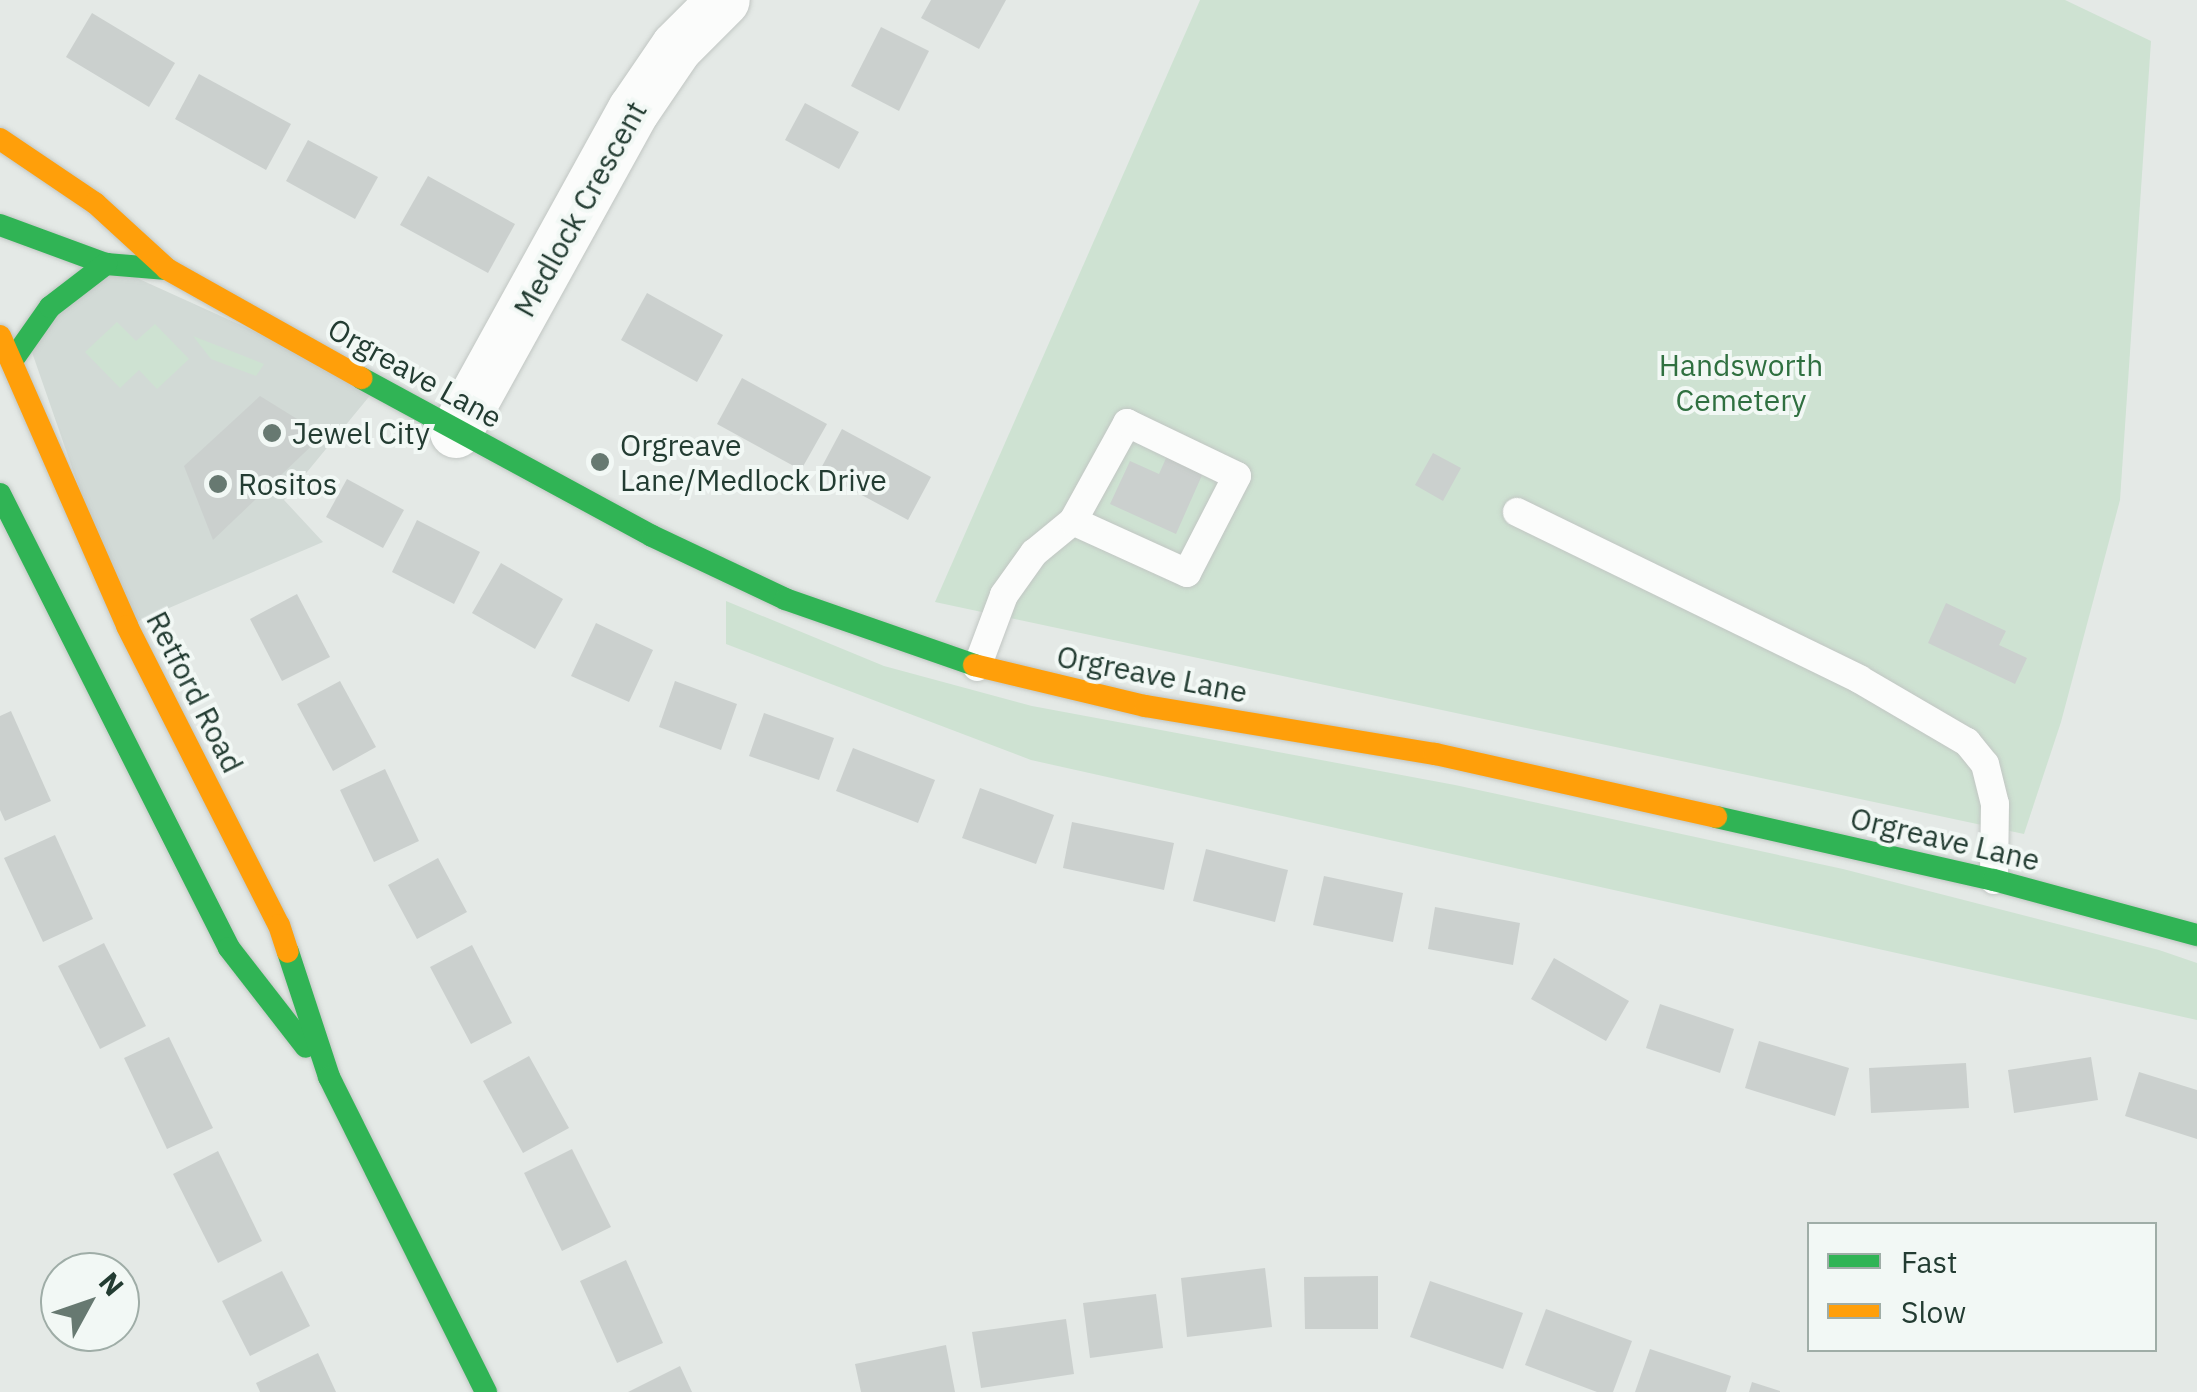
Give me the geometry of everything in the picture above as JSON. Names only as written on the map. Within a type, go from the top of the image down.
[{"type":"main road","name":"Orgreave Lane","points":[[2,142],[95,203],[168,269],[456,432],[652,536],[785,599],[977,667],[1145,706],[1435,754],[1994,880],[2197,935]]},
{"type":"main road","name":"Orgreave Lane","points":[[0,225],[106,264],[168,269]]},
{"type":"main road","points":[[12,361],[50,307],[106,264]]},
{"type":"main road","name":"Retford Road","points":[[0,336],[127,626],[280,925],[329,1077],[486,1392]]},
{"type":"main road","name":"Retford Road","points":[[0,494],[228,948],[329,1077]]},
{"type":"street","name":"Medlock Crescent","points":[[456,432],[634,110],[677,47],[724,0]]},
{"type":"lane","points":[[977,667],[1004,595],[1034,553],[1073,521],[1126,422],[1238,476],[1187,573],[1073,521]]},
{"type":"lane","points":[[1517,512],[1858,679],[1967,742],[1985,764],[1994,804],[1994,880]]},
{"type":"shaded area","points":[[106,264],[377,387],[284,500],[323,542],[127,626],[26,335]]},
{"type":"green space","name":"Handsworth Cemetery","points":[[1200,0],[2065,0],[2151,41],[2120,500],[2061,722],[2024,834],[935,602]]},
{"type":"green space","points":[[117,322],[136,341],[155,324],[189,359],[157,389],[139,370],[120,388],[85,352]]},
{"type":"green space","points":[[193,336],[264,364],[256,376],[211,359]]},
{"type":"green space","points":[[726,601],[884,666],[1032,706],[1455,785],[1843,869],[2159,950],[2197,963],[2197,1020],[1031,760],[726,644]]},
{"type":"building","points":[[931,0],[1006,0],[979,49],[921,18]]},
{"type":"building","points":[[92,13],[175,63],[149,107],[66,57]]},
{"type":"building","points":[[881,27],[929,51],[899,111],[851,86]]},
{"type":"building","points":[[199,74],[291,124],[266,170],[175,119]]},
{"type":"building","points":[[805,103],[859,132],[839,169],[785,140]]},
{"type":"building","points":[[308,140],[378,177],[355,219],[286,181]]},
{"type":"building","points":[[428,176],[515,224],[488,273],[400,225]]},
{"type":"building","points":[[647,293],[723,335],[697,382],[621,340]]},
{"type":"building","points":[[742,378],[827,424],[801,470],[717,424]]},
{"type":"building","points":[[260,396],[323,435],[213,540],[184,466]]},
{"type":"building","points":[[842,429],[931,477],[908,520],[819,472]]},
{"type":"building","points":[[1433,453],[1461,468],[1443,501],[1415,485]]},
{"type":"building","points":[[1167,456],[1203,473],[1176,534],[1110,504],[1130,461],[1159,474]]},
{"type":"building","points":[[347,479],[404,510],[383,548],[326,517]]},
{"type":"building","points":[[417,520],[480,552],[454,604],[392,572]]},
{"type":"building","points":[[501,563],[563,599],[535,649],[472,613]]},
{"type":"building","points":[[297,594],[330,657],[282,681],[250,619]]},
{"type":"building","points":[[1946,603],[2006,631],[1999,645],[2027,658],[2015,684],[1928,643]]},
{"type":"building","points":[[596,623],[653,650],[629,702],[571,676]]},
{"type":"building","points":[[340,681],[376,747],[333,771],[297,704]]},
{"type":"building","points":[[675,681],[737,704],[721,750],[659,727]]},
{"type":"building","points":[[11,711],[51,801],[5,821],[0,810],[0,716]]},
{"type":"building","points":[[764,713],[834,738],[819,780],[749,756]]},
{"type":"building","points":[[853,748],[935,780],[918,823],[836,791]]},
{"type":"building","points":[[385,769],[419,841],[374,862],[340,790]]},
{"type":"building","points":[[980,788],[1054,815],[1036,864],[962,838]]},
{"type":"building","points":[[1072,822],[1174,843],[1164,890],[1063,868]]},
{"type":"building","points":[[55,835],[93,919],[43,942],[4,858]]},
{"type":"building","points":[[1206,849],[1288,870],[1275,922],[1193,901]]},
{"type":"building","points":[[438,858],[467,912],[417,939],[388,885]]},
{"type":"building","points":[[1324,876],[1403,893],[1393,942],[1313,925]]},
{"type":"building","points":[[1435,907],[1520,923],[1513,965],[1428,949]]},
{"type":"building","points":[[104,943],[146,1026],[100,1049],[58,966]]},
{"type":"building","points":[[472,945],[512,1023],[471,1044],[430,967]]},
{"type":"building","points":[[1554,958],[1629,1001],[1606,1041],[1531,999]]},
{"type":"building","points":[[1660,1004],[1734,1029],[1720,1073],[1646,1048]]},
{"type":"building","points":[[169,1037],[213,1128],[167,1149],[124,1058]]},
{"type":"building","points":[[1759,1041],[1849,1068],[1835,1116],[1745,1088]]},
{"type":"building","points":[[529,1056],[569,1128],[523,1153],[483,1081]]},
{"type":"building","points":[[2091,1057],[2098,1100],[2014,1113],[2008,1070]]},
{"type":"building","points":[[1966,1063],[1969,1108],[1871,1113],[1869,1068]]},
{"type":"building","points":[[2139,1072],[2197,1090],[2197,1139],[2125,1116]]},
{"type":"building","points":[[572,1149],[611,1227],[562,1251],[524,1173]]},
{"type":"building","points":[[218,1151],[262,1241],[218,1263],[173,1174]]},
{"type":"building","points":[[626,1260],[663,1343],[617,1363],[580,1281]]},
{"type":"building","points":[[1265,1268],[1272,1327],[1187,1337],[1181,1278]]},
{"type":"building","points":[[282,1271],[310,1326],[250,1356],[222,1301]]},
{"type":"building","points":[[1378,1276],[1378,1329],[1305,1329],[1304,1277]]},
{"type":"building","points":[[1430,1281],[1523,1313],[1503,1369],[1410,1337]]},
{"type":"building","points":[[1156,1294],[1163,1348],[1090,1358],[1083,1303]]},
{"type":"building","points":[[1546,1309],[1632,1341],[1613,1392],[1597,1392],[1525,1365]]},
{"type":"building","points":[[1066,1319],[1074,1374],[981,1388],[972,1332]]},
{"type":"building","points":[[946,1345],[955,1392],[861,1392],[855,1364]]},
{"type":"building","points":[[1650,1349],[1731,1376],[1726,1392],[1635,1392]]},
{"type":"building","points":[[318,1353],[336,1392],[260,1392],[256,1383]]},
{"type":"building","points":[[680,1366],[692,1392],[628,1392]]},
{"type":"building","points":[[1752,1382],[1780,1391],[1780,1392],[1749,1392]]},
{"type":"traffic: fast","points":[[0,225],[106,264],[167,269]]},
{"type":"traffic: fast","points":[[12,361],[50,307],[106,264]]},
{"type":"traffic: fast","points":[[361,378],[652,536],[785,599],[974,665]]},
{"type":"traffic: fast","points":[[0,494],[229,948],[306,1047]]},
{"type":"traffic: fast","points":[[1716,817],[1994,880],[2197,935]]},
{"type":"traffic: fast","points":[[288,952],[329,1077],[486,1392]]},
{"type":"traffic: slow","points":[[0,139],[95,203],[167,269],[361,378]]},
{"type":"traffic: slow","points":[[0,336],[127,626],[279,925],[288,952]]},
{"type":"traffic: slow","points":[[974,665],[1145,706],[1435,754],[1716,817]]},
{"type":"place","name":"Jewel City","points":[[272,433]]},
{"type":"place","name":"Orgreave Lane/Medlock Drive","points":[[600,462]]},
{"type":"place","name":"Rositos","points":[[218,484]]}]
